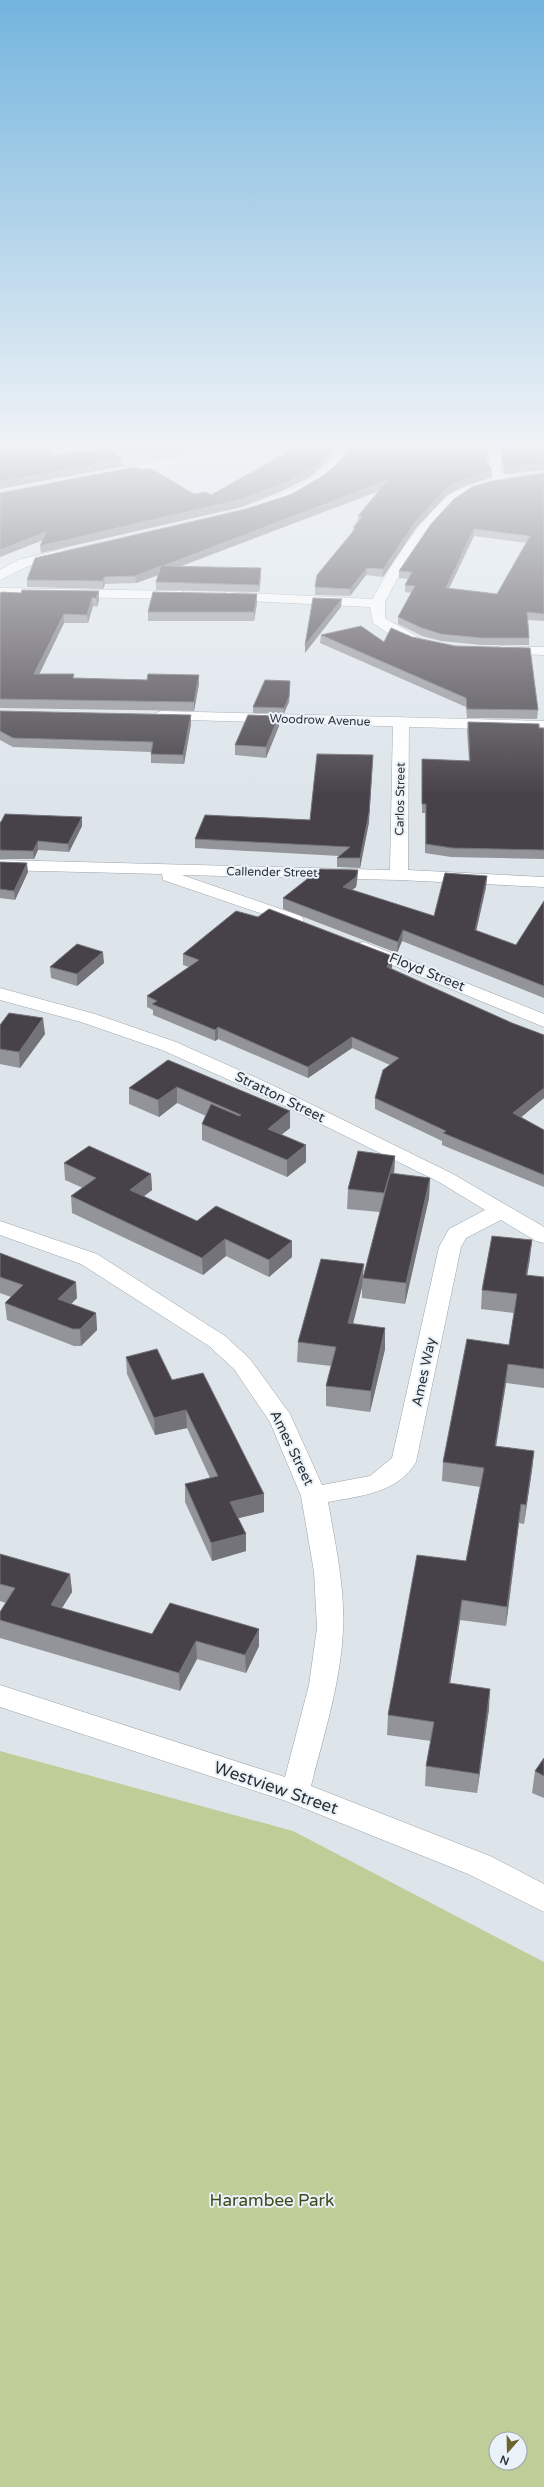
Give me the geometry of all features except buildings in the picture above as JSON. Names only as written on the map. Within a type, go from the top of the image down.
[{"type":"street","points":[[0,576],[21,564]]},
{"type":"street","points":[[402,564],[377,602],[378,620],[408,639],[429,644]]},
{"type":"street","points":[[0,592],[193,596]]},
{"type":"street","points":[[208,596],[377,602]]},
{"type":"street","points":[[484,649],[544,651]]},
{"type":"street","name":"Woodrow Avenue","points":[[143,716],[544,726]]},
{"type":"street","name":"Carlos Street","points":[[399,875],[401,722]]},
{"type":"street","name":"Callender Street","points":[[0,865],[399,875],[544,882]]},
{"type":"street","points":[[151,869],[310,926]]},
{"type":"street","name":"Floyd Street","points":[[346,940],[544,1021]]},
{"type":"street","name":"Stratton Street","points":[[0,994],[88,1018],[169,1046],[263,1088],[432,1171],[544,1236]]},
{"type":"street","name":"Ames Way","points":[[314,1496],[378,1483],[404,1462],[450,1248],[457,1234],[500,1210]]},
{"type":"street","name":"Ames Street","points":[[0,1228],[89,1260],[217,1341],[242,1364],[281,1420],[314,1496],[327,1572],[330,1628],[323,1685],[295,1792]]},
{"type":"street","name":"Westview Street","points":[[0,1696],[295,1792],[479,1865],[544,1899]]},
{"type":"green space","name":"Harambee Park","points":[[0,1751],[293,1831],[544,1962],[544,2487],[0,2487]]}]
